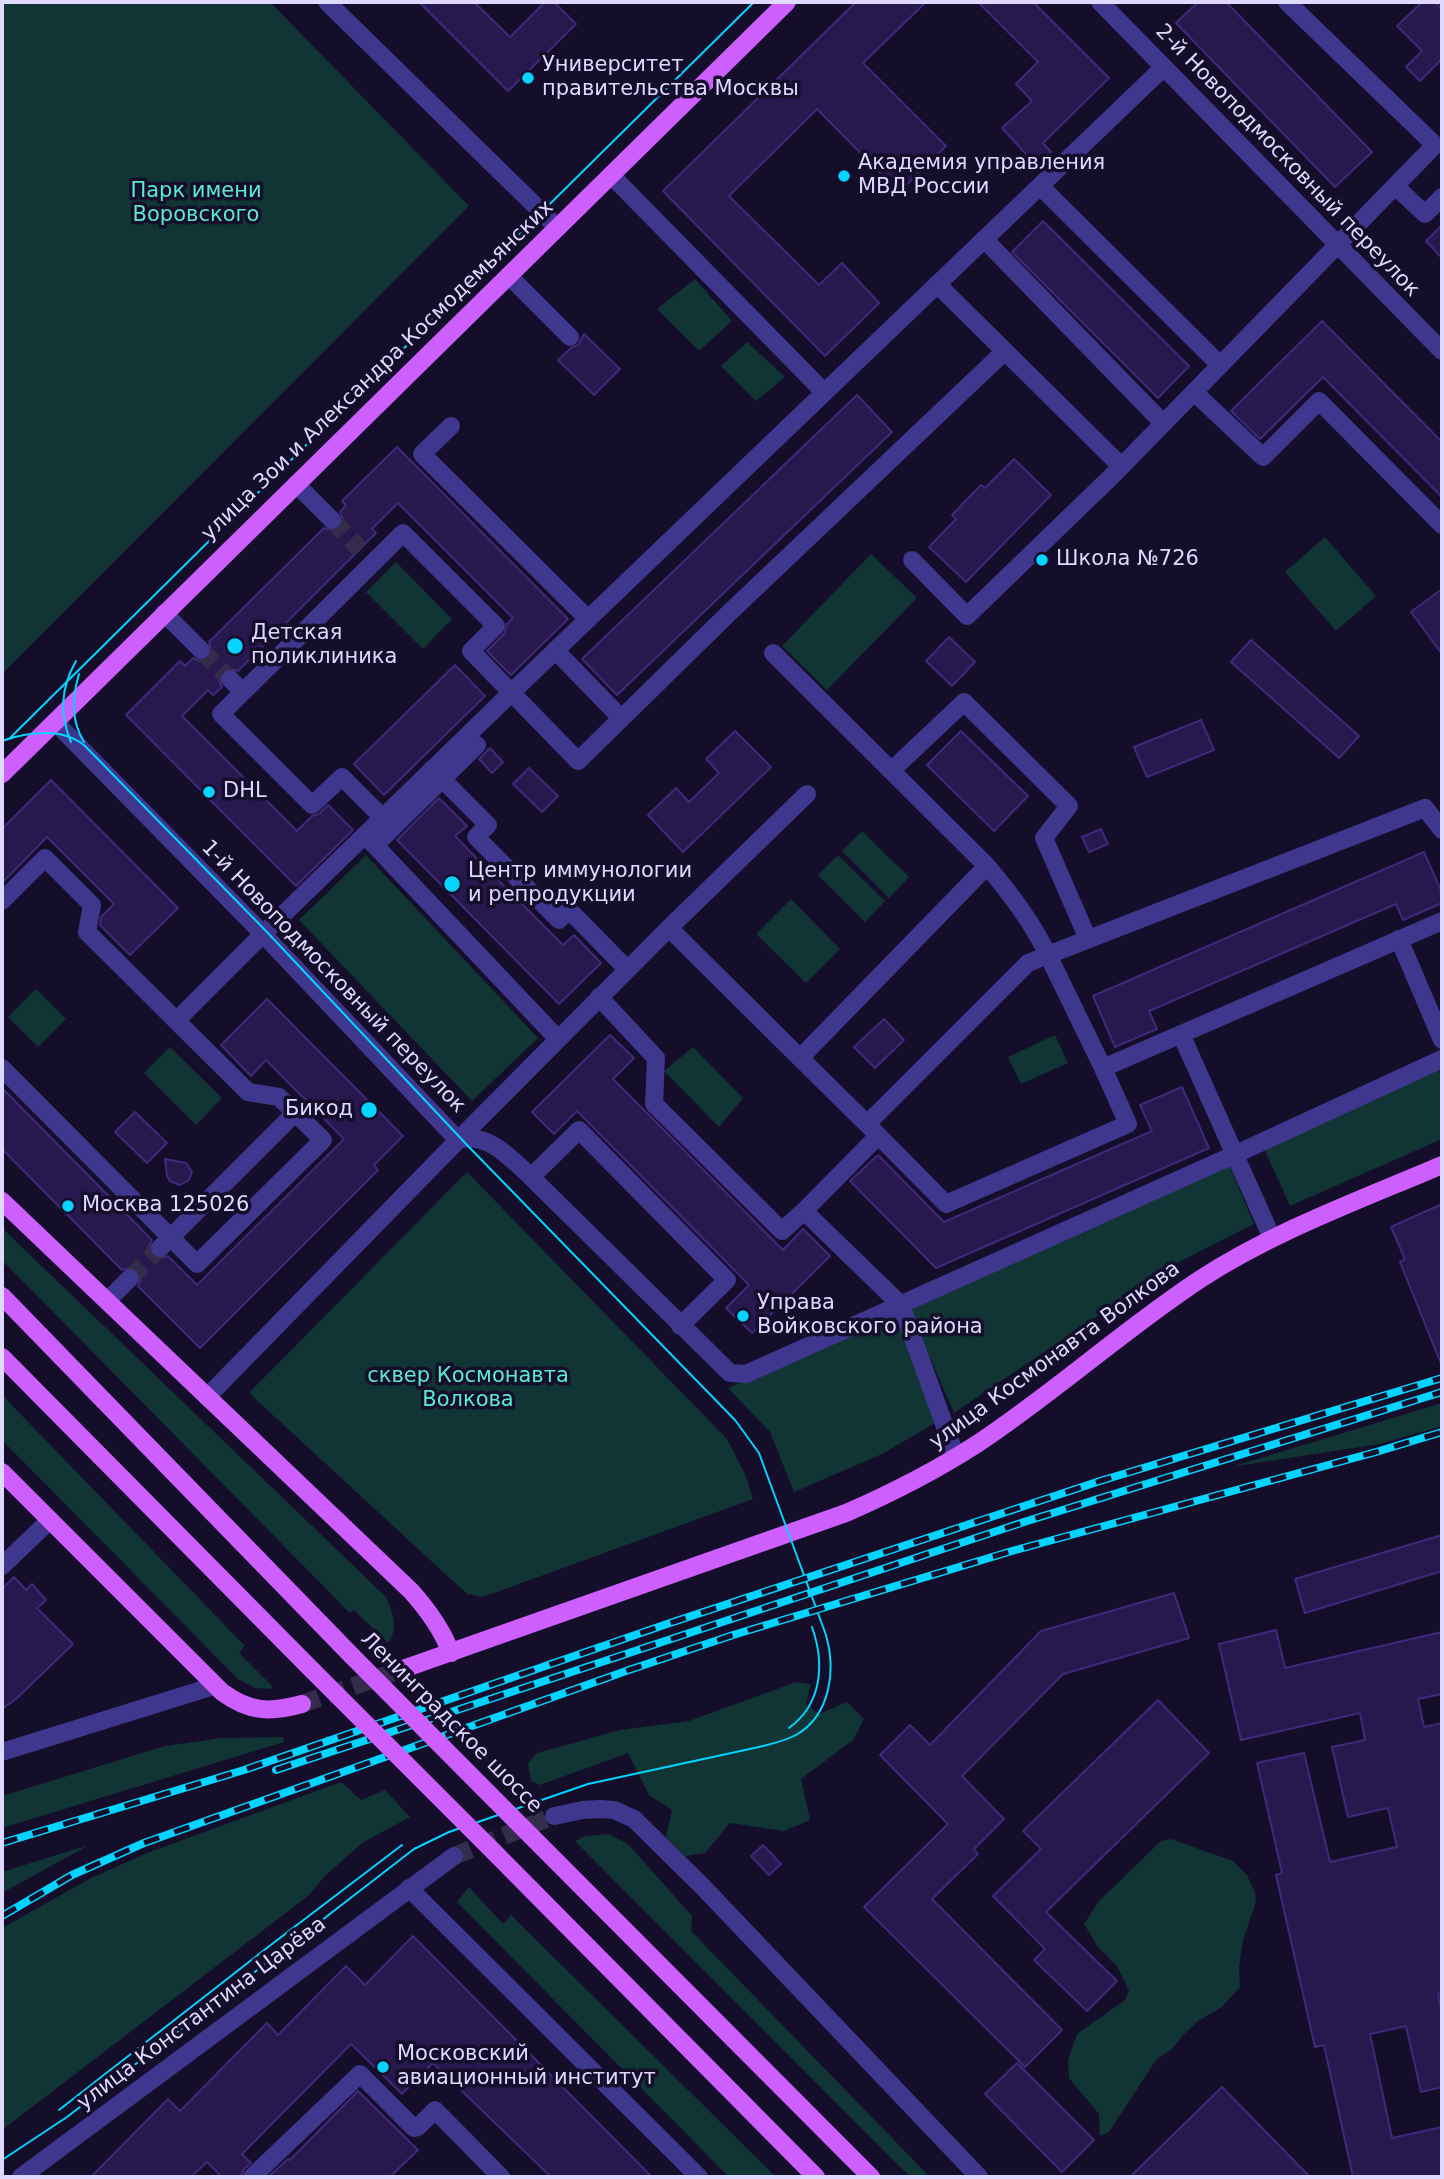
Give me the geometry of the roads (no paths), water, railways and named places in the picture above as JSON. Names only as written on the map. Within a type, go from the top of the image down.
[{"type":"main road","name":"улица Зои и Александра Космодемьянских","points":[[2,774],[787,2]]},
{"type":"main road","name":"улица Космонавта Волкова","points":[[403,1669],[846,1513],[885,1496],[956,1457],[1201,1279],[1272,1238],[1442,1165]]},
{"type":"main road","points":[[2,1201],[411,1591],[433,1617],[451,1653]]},
{"type":"main road","name":"Ленинградское шоссе","points":[[2,1296],[352,1656],[872,2177]]},
{"type":"main road","points":[[2,1357],[816,2177]]},
{"type":"main road","points":[[2,1472],[215,1686],[233,1700],[260,1710],[275,1710],[302,1704]]},
{"type":"street","points":[[327,2],[558,228]]},
{"type":"street","name":"2-й Новоподмосковный переулок","points":[[1100,2],[1442,352]]},
{"type":"street","points":[[912,560],[967,615],[1121,466],[1435,145],[1286,2]]},
{"type":"street","points":[[176,1021],[263,934],[370,840],[555,650],[1164,67]]},
{"type":"street","points":[[611,175],[824,392]]},
{"type":"street","points":[[1040,186],[1220,365]]},
{"type":"street","points":[[1395,186],[1425,214],[1442,197]]},
{"type":"street","points":[[985,239],[1163,423]]},
{"type":"street","points":[[509,276],[570,337]]},
{"type":"street","points":[[937,285],[1121,466]]},
{"type":"street","points":[[383,818],[342,777],[312,806],[221,714],[403,533],[496,626],[471,652],[578,761],[729,613],[1004,352]]},
{"type":"street","points":[[1194,392],[1263,457],[1320,401],[1442,525]]},
{"type":"street","points":[[451,426],[422,454],[588,619]]},
{"type":"street","points":[[296,484],[332,520]]},
{"type":"street","points":[[360,549],[373,563]]},
{"type":"street","points":[[164,612],[201,650]]},
{"type":"street","points":[[555,650],[621,719]]},
{"type":"street","points":[[668,928],[946,1204],[1128,1124],[1037,931],[1009,891],[774,653]]},
{"type":"street","points":[[230,679],[243,692]]},
{"type":"street","points":[[891,771],[964,702],[1069,806],[1044,838],[1088,939]]},
{"type":"street","name":"1-й Новоподмосковный переулок","points":[[55,722],[263,934],[458,1140],[471,1137],[497,1147],[531,1177],[730,1373],[747,1374],[901,1306]]},
{"type":"street","points":[[370,840],[383,818],[477,745]]},
{"type":"street","points":[[437,774],[488,825],[476,837],[559,920],[569,910],[627,969]]},
{"type":"street","points":[[206,1398],[627,969],[807,794]]},
{"type":"street","points":[[599,998],[656,1058],[654,1104],[782,1231],[804,1211],[872,1130],[1028,963],[1425,808],[1442,830]]},
{"type":"street","points":[[370,840],[558,1039]]},
{"type":"street","points":[[2,901],[45,858],[92,905],[87,932],[248,1092],[279,1097],[323,1140],[197,1264],[165,1242],[2,1068]]},
{"type":"street","points":[[800,1058],[986,866]]},
{"type":"street","points":[[1103,1068],[1442,921]]},
{"type":"street","points":[[1399,939],[1442,1040]]},
{"type":"street","points":[[1181,1034],[1272,1238]]},
{"type":"street","points":[[901,1306],[1442,1059]]},
{"type":"street","points":[[165,1242],[295,1113]]},
{"type":"street","points":[[531,1177],[579,1130],[727,1280],[680,1326]]},
{"type":"street","points":[[804,1211],[901,1306],[956,1457]]},
{"type":"street","points":[[107,1301],[130,1278]]},
{"type":"street","points":[[2,1566],[50,1520]]},
{"type":"street","points":[[2,1752],[215,1686]]},
{"type":"street","points":[[554,1816],[600,1809],[614,1810],[634,1819],[703,1887],[979,2177]]},
{"type":"street","name":"улица Константина Царёва","points":[[21,2177],[454,1856]]},
{"type":"street","points":[[409,1888],[699,2177]]},
{"type":"street","points":[[252,2177],[360,2074],[414,2127],[418,2127],[435,2110],[501,2177]]},
{"type":"tunnel","points":[[332,520],[360,549]]},
{"type":"tunnel","points":[[201,650],[230,679]]},
{"type":"tunnel","points":[[130,1278],[160,1248]]},
{"type":"tunnel","points":[[302,1704],[403,1669]]},
{"type":"tunnel","points":[[454,1856],[554,1816]]},
{"type":"tram line","points":[[10,738],[754,2]]},
{"type":"tram line","points":[[71,742],[63,701],[67,681],[76,661]]},
{"type":"tram line","points":[[79,674],[74,709],[84,742]]},
{"type":"tram line","points":[[2,741],[22,735],[45,733],[66,736],[85,746],[735,1420],[759,1453],[826,1635],[830,1662],[824,1704],[808,1726],[792,1737],[759,1747],[588,1784],[449,1832],[414,1849],[67,2117],[2,2160]]},
{"type":"tram line","points":[[789,1728],[808,1707],[818,1682],[819,1655],[812,1627]]},
{"type":"tram line","points":[[59,2110],[402,1845]]},
{"type":"railway","points":[[2,1843],[244,1770],[667,1624],[1100,1481],[1442,1378]]},
{"type":"railway","points":[[276,1770],[1024,1522],[1442,1392]]},
{"type":"railway","points":[[2,1916],[72,1875],[144,1843],[733,1635],[1012,1551],[1442,1432]]},
{"type":"place","name":"Университет правительства Москвы","points":[[528,78]]},
{"type":"place","name":"Академия управления МВД России","points":[[844,176]]},
{"type":"place","name":"Школа №726","points":[[1042,560]]},
{"type":"place","name":"Детская поликлиника","points":[[235,646]]},
{"type":"place","name":"DHL","points":[[209,792]]},
{"type":"place","name":"Центр иммунологии и репродукции","points":[[452,884]]},
{"type":"place","name":"Бикод","points":[[369,1110]]},
{"type":"place","name":"Москва 125026","points":[[68,1206]]},
{"type":"place","name":"Управа Войковского района","points":[[743,1316]]},
{"type":"place","name":"Московский авиационный институт","points":[[383,2067]]},
{"type":"park label","name":"Парк имени Воровского","points":[[196,204]]},
{"type":"park label","name":"сквер Космонавта Волкова","points":[[468,1389]]}]
